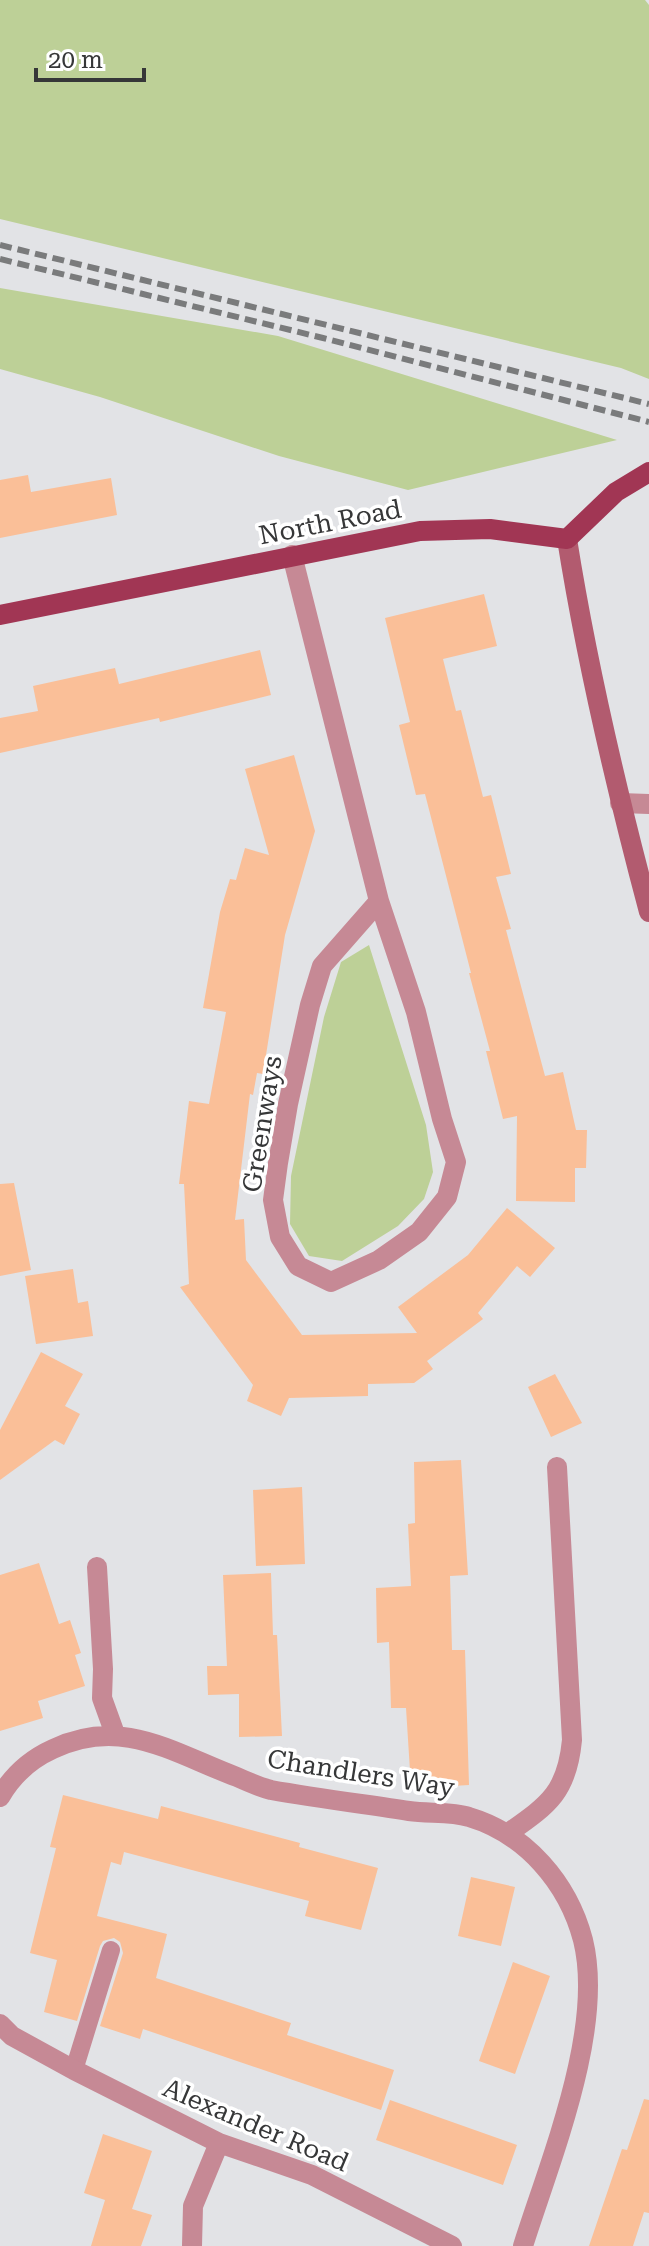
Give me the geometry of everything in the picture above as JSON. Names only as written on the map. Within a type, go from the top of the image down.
[{"type":"main road","points":[[649,472],[616,492],[567,539],[580,622],[620,803],[649,912]]},
{"type":"main road","name":"North Road","points":[[0,615],[420,531],[490,529],[567,539]]},
{"type":"street","name":"Greenways","points":[[292,555],[379,901],[416,1012],[442,1119],[456,1162],[447,1197],[419,1232],[379,1260],[331,1282],[298,1266],[280,1237],[273,1200],[288,1104],[322,966],[379,901]]},
{"type":"street","points":[[620,803],[649,804]]},
{"type":"street","points":[[507,1834],[537,1812],[557,1792],[569,1768],[572,1740],[557,1467]]},
{"type":"street","points":[[97,1567],[102,1698],[115,1734]]},
{"type":"street","name":"Chandlers Way","points":[[0,1797],[8,1783],[40,1755],[68,1741],[115,1734],[151,1741],[267,1789],[425,1814],[467,1816],[507,1834],[538,1857],[563,1892],[582,1938],[589,1978],[582,2040],[570,2098],[523,2246]]},
{"type":"street","name":"Alexander Road","points":[[0,2024],[12,2036],[74,2070],[219,2143],[312,2175],[452,2246]]},
{"type":"street","points":[[192,2246],[193,2206],[219,2143]]},
{"type":"lane","points":[[74,2070],[111,1950]]},
{"type":"green space","points":[[0,0],[645,0],[649,5],[649,379],[621,368],[0,219]]},
{"type":"green space","points":[[0,288],[278,336],[617,440],[408,490],[279,456],[100,397],[0,369]]},
{"type":"green space","points":[[369,945],[426,1125],[433,1172],[424,1199],[398,1226],[342,1261],[309,1256],[290,1224],[291,1176],[324,1017],[341,962]]},
{"type":"building","points":[[28,475],[31,492],[111,478],[117,515],[0,538],[0,480]]},
{"type":"building","points":[[484,594],[497,646],[443,659],[456,711],[461,710],[483,797],[491,795],[511,874],[496,877],[511,929],[506,930],[545,1076],[563,1072],[576,1130],[587,1130],[586,1168],[575,1168],[575,1202],[516,1201],[517,1116],[503,1119],[486,1051],[490,1051],[425,794],[416,795],[399,725],[410,722],[385,618]]},
{"type":"building","points":[[260,650],[271,695],[160,722],[159,718],[0,753],[0,718],[38,711],[33,686],[115,668],[119,684]]},
{"type":"building","points":[[294,755],[315,831],[285,935],[263,1074],[257,1073],[253,1095],[250,1094],[235,1220],[244,1219],[246,1260],[302,1335],[417,1333],[398,1307],[468,1255],[507,1208],[555,1248],[530,1277],[517,1266],[478,1313],[483,1319],[427,1361],[433,1369],[414,1383],[368,1384],[368,1396],[289,1398],[281,1416],[247,1401],[253,1385],[180,1287],[189,1284],[184,1184],[179,1184],[189,1101],[209,1104],[226,1012],[203,1008],[220,912],[230,879],[236,880],[245,848],[269,855],[245,769]]},
{"type":"building","points":[[14,1183],[31,1270],[0,1276],[0,1184]]},
{"type":"building","points":[[73,1269],[78,1303],[88,1301],[93,1336],[36,1344],[25,1276]]},
{"type":"building","points":[[41,1352],[83,1374],[65,1406],[80,1414],[64,1445],[55,1440],[0,1480],[0,1430]]},
{"type":"building","points":[[555,1374],[582,1423],[551,1437],[528,1387]]},
{"type":"building","points":[[461,1460],[468,1575],[450,1576],[452,1650],[465,1650],[469,1785],[420,1788],[419,1770],[410,1771],[406,1708],[391,1708],[389,1642],[377,1643],[376,1588],[411,1586],[408,1524],[415,1523],[414,1462]]},
{"type":"building","points":[[302,1487],[305,1564],[256,1566],[253,1490]]},
{"type":"building","points":[[39,1563],[59,1624],[70,1620],[81,1653],[75,1655],[85,1686],[38,1701],[43,1718],[0,1731],[0,1575]]},
{"type":"building","points":[[271,1573],[282,1736],[239,1737],[239,1694],[208,1695],[207,1666],[227,1666],[223,1575]]},
{"type":"building","points":[[63,1795],[158,1819],[161,1806],[300,1843],[299,1847],[378,1868],[361,1930],[305,1916],[309,1901],[124,1852],[121,1865],[111,1862],[97,1916],[167,1934],[156,1978],[291,2023],[287,2035],[394,2070],[381,2110],[143,2029],[140,2039],[100,2026],[123,1953],[120,1942],[114,1938],[103,1941],[100,1946],[77,2021],[44,2012],[57,1960],[30,1953],[56,1848],[50,1847]]},
{"type":"building","points":[[471,1877],[515,1887],[501,1946],[458,1936]]},
{"type":"building","points":[[513,1962],[550,1976],[515,2074],[479,2061]]},
{"type":"building","points":[[644,2099],[649,2100],[649,2213],[644,2212],[633,2246],[589,2246],[622,2149],[627,2150]]},
{"type":"building","points":[[390,2100],[517,2145],[503,2185],[376,2140]]},
{"type":"building","points":[[103,2134],[152,2151],[132,2209],[152,2215],[141,2246],[91,2246],[105,2200],[84,2193]]},
{"type":"railway","points":[[0,245],[649,404]]},
{"type":"railway","points":[[0,259],[649,422]]}]
